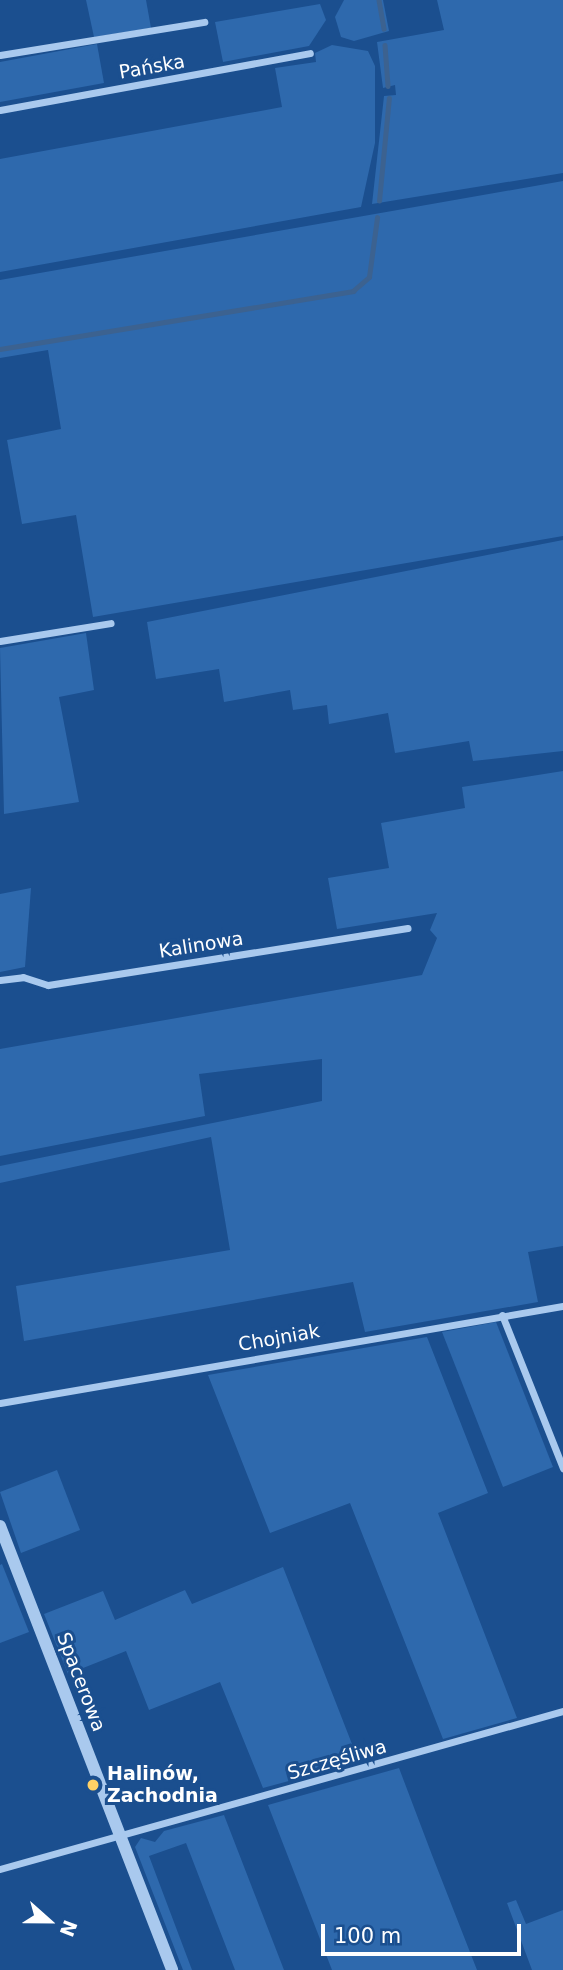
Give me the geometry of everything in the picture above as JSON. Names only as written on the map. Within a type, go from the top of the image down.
[{"type":"street","points":[[0,55],[204,22]]},
{"type":"street","name":"Pańska","points":[[0,110],[310,53]]},
{"type":"street","points":[[0,641],[111,623]]},
{"type":"street","name":"Kalinowa","points":[[0,979],[23,977],[48,985],[408,928]]},
{"type":"street","name":"Chojniak","points":[[0,1403],[563,1306]]},
{"type":"street","points":[[502,1315],[563,1468]]},
{"type":"street","name":"Spacerowa","points":[[0,1526],[172,1970]]},
{"type":"street","name":"Szczęśliwa","points":[[0,1869],[563,1711]]},
{"type":"shaded area","points":[[86,0],[146,0],[151,28],[94,37]]},
{"type":"shaded area","points":[[344,0],[383,0],[389,31],[354,41],[341,37],[335,17]]},
{"type":"shaded area","points":[[437,0],[563,0],[563,173],[372,204],[384,96],[396,95],[395,85],[383,88],[377,42],[444,30]]},
{"type":"shaded area","points":[[320,4],[326,20],[309,46],[223,62],[215,22]]},
{"type":"shaded area","points":[[97,44],[104,83],[0,102],[0,62]]},
{"type":"shaded area","points":[[332,45],[368,51],[375,66],[375,143],[361,207],[0,272],[0,159],[282,107],[275,68],[316,62],[315,53]]},
{"type":"shaded area","points":[[563,181],[563,536],[93,617],[76,515],[22,524],[7,440],[61,429],[48,350],[0,358],[0,280]]},
{"type":"shaded area","points":[[563,540],[563,751],[473,761],[469,741],[395,753],[388,713],[329,724],[327,705],[293,710],[290,690],[224,702],[219,669],[156,679],[147,622]]},
{"type":"shaded area","points":[[86,633],[94,690],[59,697],[79,802],[4,814],[0,648]]},
{"type":"shaded area","points":[[563,771],[563,1246],[528,1252],[538,1302],[365,1332],[353,1282],[24,1341],[16,1286],[230,1250],[211,1137],[0,1183],[0,1166],[322,1101],[322,1059],[199,1074],[205,1116],[0,1156],[0,1049],[422,975],[437,938],[430,930],[437,913],[337,929],[328,878],[389,868],[381,823],[465,808],[462,787]]},
{"type":"shaded area","points":[[31,888],[25,967],[0,972],[0,894]]},
{"type":"shaded area","points":[[496,1322],[553,1467],[503,1487],[442,1332]]},
{"type":"shaded area","points":[[427,1337],[488,1493],[438,1513],[517,1718],[443,1739],[350,1503],[270,1533],[208,1375]]},
{"type":"shaded area","points":[[57,1470],[80,1530],[21,1553],[0,1492]]},
{"type":"shaded area","points":[[2,1564],[29,1632],[0,1643],[0,1565]]},
{"type":"shaded area","points":[[283,1567],[359,1762],[263,1788],[220,1682],[149,1710],[126,1651],[68,1674],[44,1614],[103,1591],[115,1620],[185,1590],[192,1604]]},
{"type":"shaded area","points":[[399,1768],[477,1970],[332,1970],[268,1805]]},
{"type":"shaded area","points":[[224,1815],[284,1970],[235,1970],[186,1843],[149,1856],[192,1970],[183,1970],[135,1847],[141,1838],[155,1842],[164,1831]]},
{"type":"shaded area","points":[[516,1900],[526,1924],[563,1910],[563,1970],[532,1970],[507,1903]]},
{"type":"waterway","points":[[379,0],[384,29]]},
{"type":"waterway","points":[[385,45],[388,86]]},
{"type":"waterway","points":[[379,201],[389,98]]},
{"type":"waterway","points":[[0,349],[353,291],[369,277],[377,218]]},
{"type":"place","name":"Halinów, Zachodnia","points":[[93,1785]]}]
